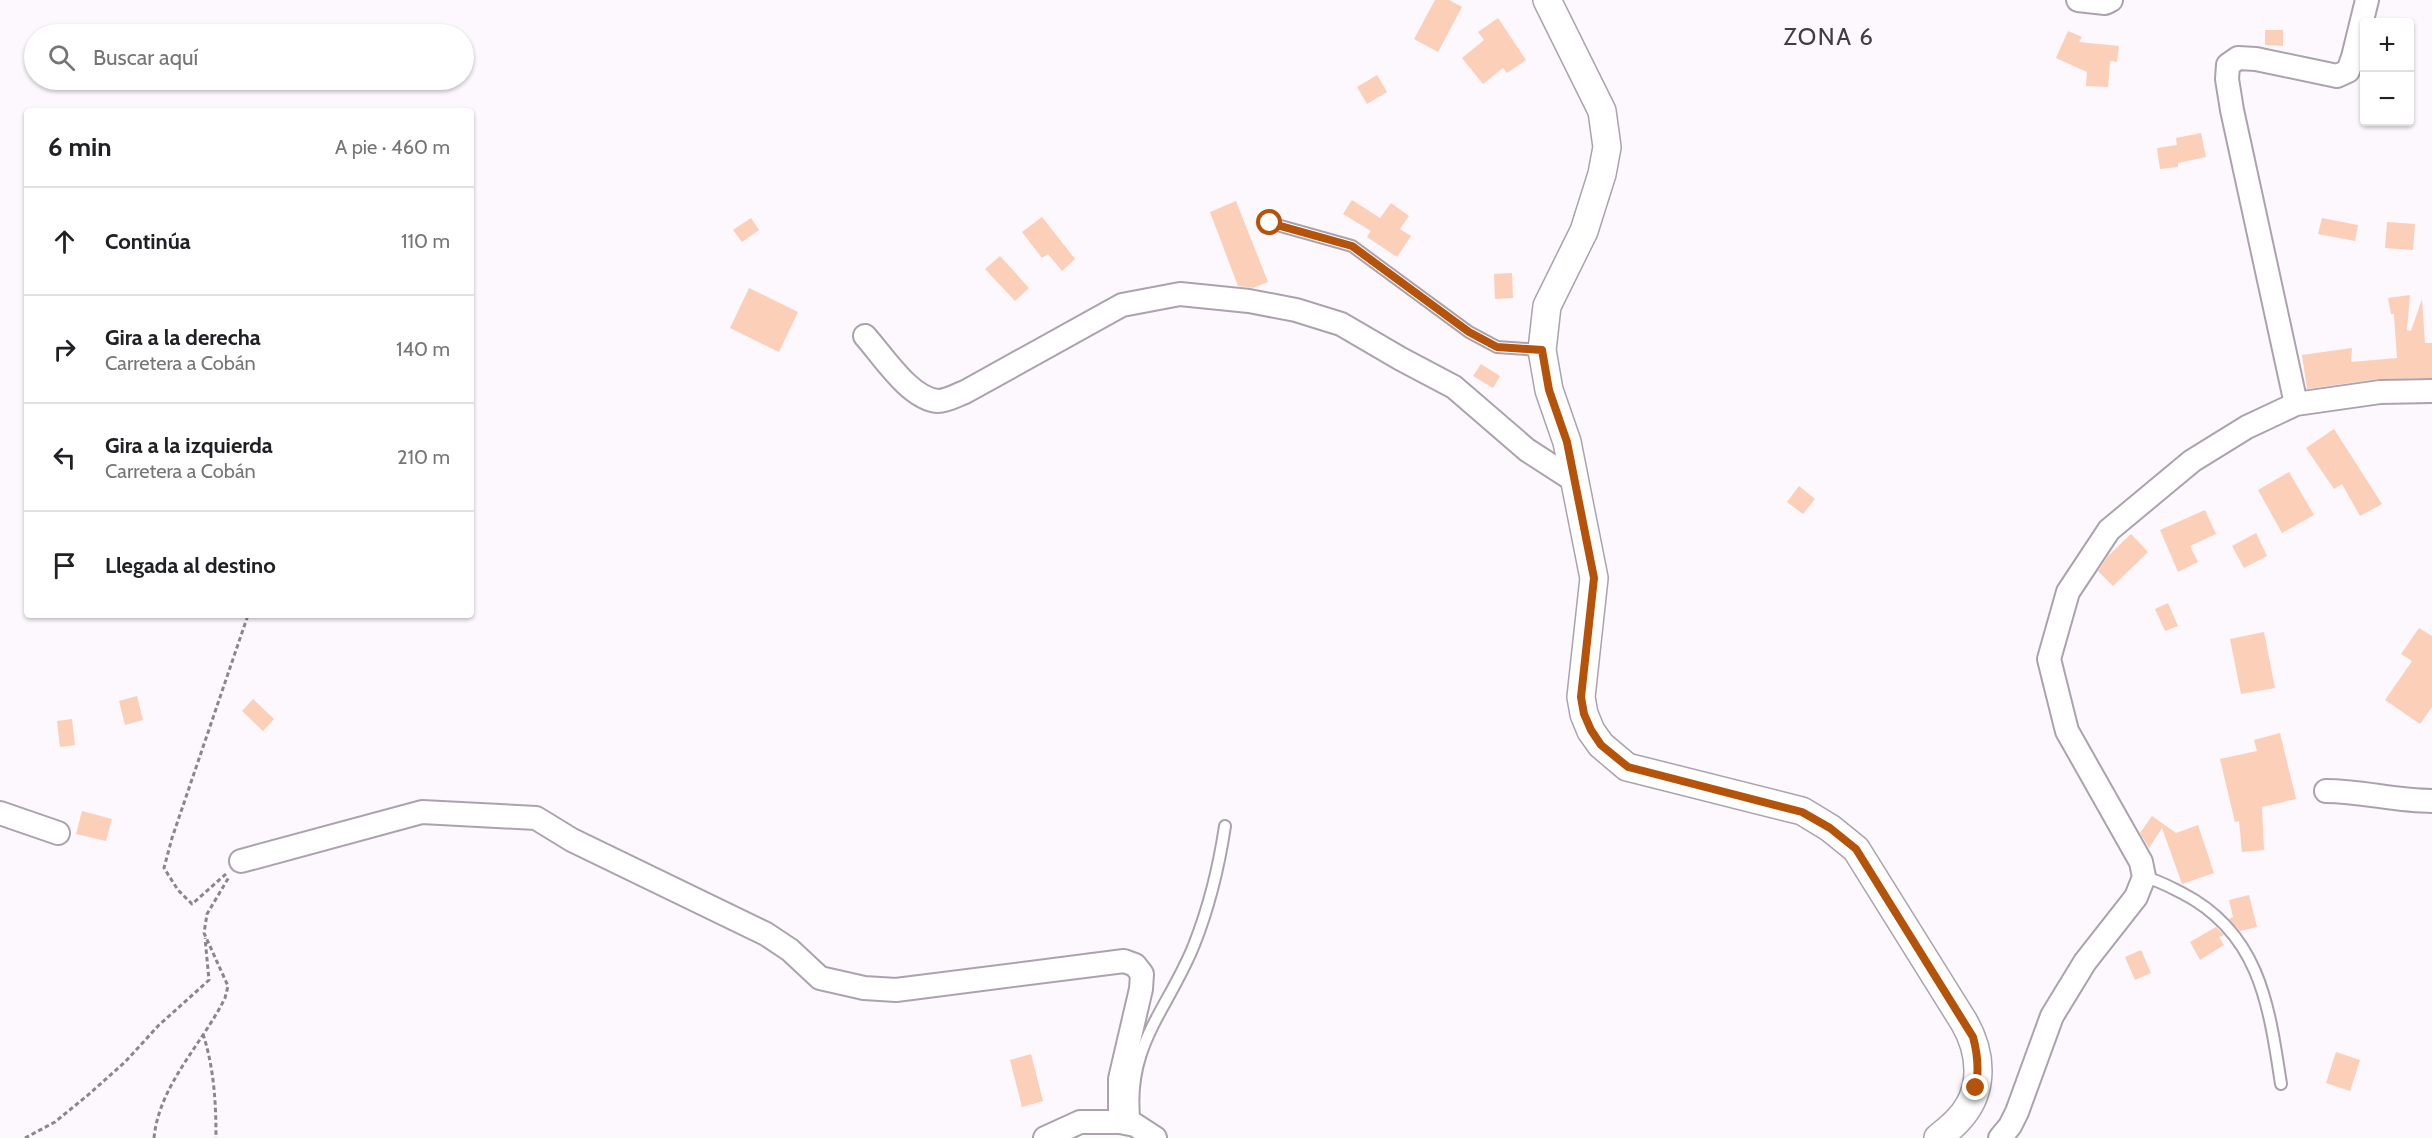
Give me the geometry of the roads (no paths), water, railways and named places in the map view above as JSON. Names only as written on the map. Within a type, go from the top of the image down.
[{"type":"street","points":[[1548,0],[1602,111],[1607,147],[1602,174],[1584,231],[1547,306],[1542,350],[1549,390],[1567,442],[1594,578],[1581,697],[1584,714],[1601,745],[1628,767],[1802,812],[1830,828],[1856,849],[1973,1037],[1977,1054],[1976,1088],[1960,1119],[1938,1138]]},
{"type":"street","points":[[2078,0],[2105,3],[2111,0]]},
{"type":"street","points":[[2296,404],[2232,110],[2227,79],[2228,65],[2238,58],[2256,59],[2337,76],[2348,71],[2367,0]]},
{"type":"street","points":[[865,336],[922,398],[941,401],[965,392],[1122,304],[1180,294],[1261,303],[1341,324],[1454,387],[1527,450],[1575,481]]},
{"type":"street","points":[[2000,1138],[2010,1126],[2017,1112],[2052,1016],[2085,962],[2136,897],[2145,877],[2140,862],[2067,731],[2049,659],[2068,592],[2109,530],[2192,461],[2247,427],[2296,404],[2380,392],[2432,391]]},
{"type":"street","points":[[2326,791],[2432,801]]},
{"type":"street","points":[[241,861],[422,812],[536,818],[572,840],[766,934],[790,950],[820,978],[864,987],[896,990],[1124,961],[1135,965],[1142,974],[1141,989],[1120,1079],[1127,1123]]},
{"type":"street","points":[[0,813],[58,833]]},
{"type":"street","points":[[1045,1138],[1080,1122],[1127,1123],[1155,1138]]},
{"type":"lane","points":[[1270,223],[1352,246],[1460,326],[1497,347],[1542,350]]},
{"type":"lane","points":[[1127,1123],[1133,1083],[1144,1041],[1195,944],[1218,868],[1225,825]]},
{"type":"lane","points":[[2145,877],[2161,882],[2201,904],[2238,937],[2249,957],[2270,1015],[2281,1084]]},
{"type":"district","name":"ZONA 6","points":[[1829,37]]}]
